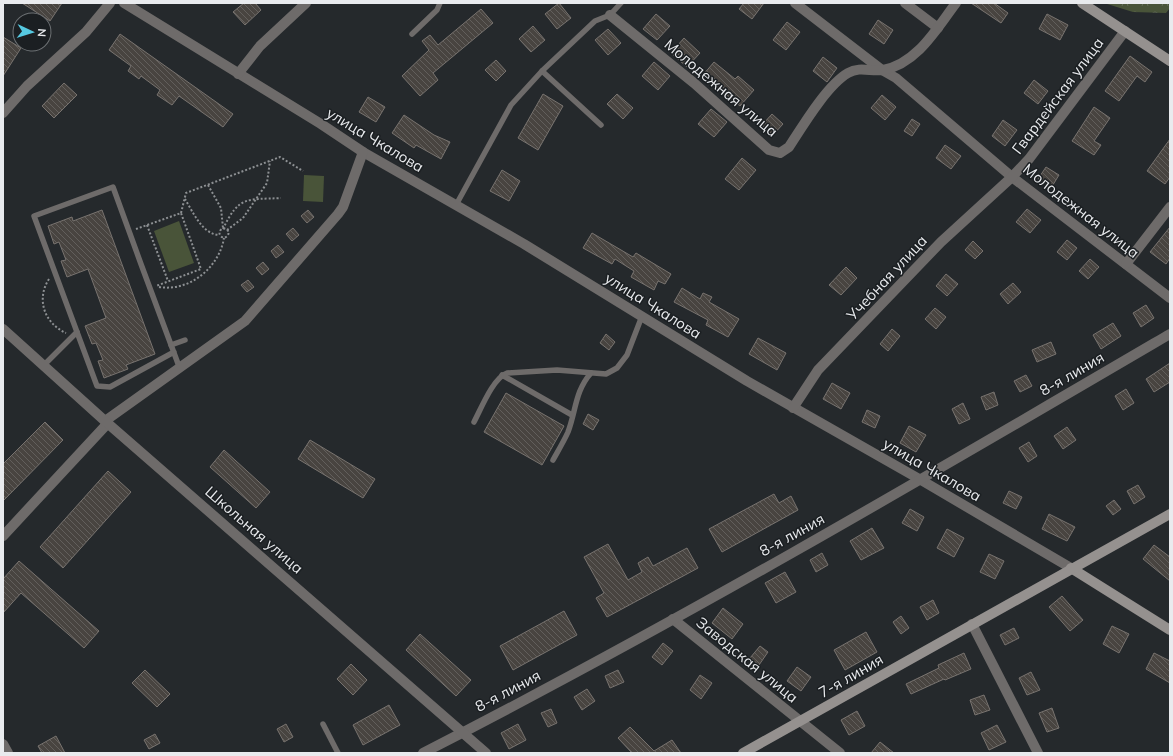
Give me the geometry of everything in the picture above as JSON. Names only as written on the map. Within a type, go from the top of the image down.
[{"type":"main road","name":"Гвардейская улица","points":[[1082,3],[1170,61]]},
{"type":"main road","name":"7-я линия","points":[[743,753],[1071,568],[1170,514]]},
{"type":"main road","name":"улица Чкалова","points":[[1071,568],[1170,630]]},
{"type":"street","points":[[3,113],[27,86],[86,32],[110,3]]},
{"type":"street","name":"улица Чкалова","points":[[124,3],[321,124],[363,152],[524,244],[794,408],[1071,568]]},
{"type":"street","points":[[238,74],[260,46],[306,3]]},
{"type":"street","name":"Молодежная улица","points":[[795,3],[882,70],[896,78],[1012,177],[1170,298]]},
{"type":"street","points":[[905,3],[938,28]]},
{"type":"street","name":"Молодежная улица","points":[[610,15],[694,83],[769,150],[780,153],[789,147],[830,89],[847,73],[860,69],[882,70],[901,64],[915,54],[938,28],[956,3]]},
{"type":"street","name":"Гвардейская улица","points":[[1012,177],[1029,159],[1126,32]]},
{"type":"street","points":[[3,536],[107,422],[245,322],[343,207],[363,152]]},
{"type":"street","name":"Учебная улица","points":[[794,408],[818,370],[941,242],[1012,177]]},
{"type":"street","points":[[1126,264],[1170,207]]},
{"type":"street","name":"Школьная улица","points":[[3,329],[43,366],[486,753]]},
{"type":"street","name":"8-я линия","points":[[423,753],[674,619],[920,480],[1170,334]]},
{"type":"street","name":"Заводская улица","points":[[674,619],[840,753]]},
{"type":"street","points":[[972,624],[1038,753]]},
{"type":"street","points":[[3,744],[8,753]]},
{"type":"lane","points":[[412,34],[437,10],[440,3]]},
{"type":"lane","points":[[456,205],[511,105],[542,71],[595,21],[610,15],[621,3]]},
{"type":"lane","points":[[542,71],[601,125]]},
{"type":"lane","points":[[174,352],[110,387],[97,386],[75,333],[34,216],[113,187],[180,368]]},
{"type":"lane","points":[[474,422],[494,384],[502,375],[507,373],[557,370],[606,374],[617,368],[627,355],[642,316]]},
{"type":"lane","points":[[43,366],[75,333]]},
{"type":"lane","points":[[171,345],[185,340]]},
{"type":"lane","points":[[554,460],[568,430],[583,382],[591,373]]},
{"type":"lane","points":[[502,375],[572,415]]},
{"type":"lane","points":[[322,724],[338,753]]},
{"type":"path","points":[[227,230],[227,236],[224,238],[216,259],[206,272],[194,281],[180,287],[169,289],[154,286],[201,269],[181,213],[186,193],[280,157],[303,171]]},
{"type":"path","points":[[227,230],[242,218],[267,183],[270,161]]},
{"type":"path","points":[[208,185],[221,208],[223,229]]},
{"type":"path","points":[[185,198],[204,228],[213,234],[224,238]]},
{"type":"path","points":[[219,235],[220,230],[223,229],[230,215],[240,204],[247,200],[281,198]]},
{"type":"path","points":[[129,232],[181,213]]},
{"type":"path","points":[[147,225],[168,281]]},
{"type":"path","points":[[223,229],[227,230]]},
{"type":"path","points":[[54,272],[44,287],[42,295],[44,312],[53,325],[60,330],[75,333]]},
{"type":"green space","points":[[1104,3],[1170,3],[1170,8],[1166,13],[1133,12]]},
{"type":"green space","points":[[304,175],[324,176],[323,202],[303,201]]},
{"type":"green space","points":[[179,221],[194,263],[169,272],[154,231]]},
{"type":"building","points":[[22,3],[62,3],[52,18],[52,12],[36,12]]},
{"type":"building","points":[[244,3],[255,3],[261,10],[245,25],[233,12]]},
{"type":"building","points":[[559,3],[571,18],[557,29],[545,14]]},
{"type":"building","points":[[744,3],[764,3],[752,19],[739,9]]},
{"type":"building","points":[[971,3],[994,3],[1008,13],[1001,23]]},
{"type":"building","points":[[481,9],[493,23],[433,73],[438,80],[420,96],[402,76],[429,50],[422,41],[430,35],[438,45]]},
{"type":"building","points":[[656,14],[670,26],[657,40],[643,29]]},
{"type":"building","points":[[1047,14],[1068,25],[1060,40],[1039,29]]},
{"type":"building","points":[[878,20],[893,30],[884,44],[869,34]]},
{"type":"building","points":[[787,22],[800,32],[786,50],[773,40]]},
{"type":"building","points":[[533,26],[545,40],[531,52],[519,39]]},
{"type":"building","points":[[608,29],[621,43],[608,55],[595,40]]},
{"type":"building","points":[[120,34],[233,114],[223,127],[179,96],[172,105],[157,95],[160,90],[141,76],[139,79],[128,71],[131,66],[109,50]]},
{"type":"building","points":[[3,37],[12,42],[12,52],[18,52],[3,76]]},
{"type":"building","points":[[684,38],[700,53],[687,67],[671,53]]},
{"type":"building","points":[[1130,56],[1152,72],[1145,82],[1137,76],[1119,101],[1105,91]]},
{"type":"building","points":[[823,57],[837,68],[827,82],[813,71]]},
{"type":"building","points":[[496,60],[506,71],[496,81],[485,70]]},
{"type":"building","points":[[654,62],[670,76],[658,90],[642,76]]},
{"type":"building","points":[[714,62],[735,79],[738,76],[754,90],[740,106],[703,75]]},
{"type":"building","points":[[1034,80],[1048,91],[1038,104],[1024,93]]},
{"type":"building","points":[[64,83],[77,95],[54,118],[42,106]]},
{"type":"building","points":[[543,94],[563,106],[538,150],[518,138]]},
{"type":"building","points":[[617,94],[633,108],[623,119],[607,104]]},
{"type":"building","points":[[882,95],[896,107],[885,120],[871,108]]},
{"type":"building","points":[[368,97],[385,107],[376,122],[359,112]]},
{"type":"building","points":[[1094,107],[1110,118],[1094,141],[1101,145],[1094,155],[1072,141]]},
{"type":"building","points":[[711,109],[727,122],[714,137],[698,124]]},
{"type":"building","points":[[772,114],[783,124],[773,135],[762,125]]},
{"type":"building","points":[[404,115],[434,135],[450,142],[441,159],[416,145],[414,148],[392,133]]},
{"type":"building","points":[[912,119],[920,124],[912,136],[904,131]]},
{"type":"building","points":[[1003,120],[1017,130],[1005,146],[992,136]]},
{"type":"building","points":[[1170,139],[1170,177],[1165,184],[1147,171]]},
{"type":"building","points":[[945,145],[961,156],[951,169],[936,158]]},
{"type":"building","points":[[742,158],[756,170],[739,190],[725,179]]},
{"type":"building","points":[[1046,167],[1059,175],[1051,188],[1038,179]]},
{"type":"building","points":[[502,170],[520,181],[509,201],[490,191]]},
{"type":"building","points":[[1027,209],[1041,220],[1030,233],[1016,222]]},
{"type":"building","points":[[102,210],[155,354],[126,365],[128,369],[104,378],[98,361],[103,360],[96,343],[92,344],[85,326],[106,318],[88,269],[67,277],[61,261],[66,260],[59,242],[54,244],[48,226],[72,217],[73,221]]},
{"type":"building","points":[[308,210],[314,217],[307,223],[301,216]]},
{"type":"building","points":[[1170,227],[1170,258],[1166,264],[1150,252]]},
{"type":"building","points":[[293,228],[299,235],[292,241],[286,234]]},
{"type":"building","points":[[592,233],[633,257],[636,253],[671,274],[665,284],[658,281],[654,290],[631,277],[634,271],[615,259],[612,264],[583,248]]},
{"type":"building","points":[[1067,240],[1077,248],[1067,260],[1057,252]]},
{"type":"building","points":[[973,241],[983,251],[975,259],[965,250]]},
{"type":"building","points":[[278,245],[284,252],[276,258],[271,251]]},
{"type":"building","points":[[1090,259],[1099,267],[1088,279],[1079,271]]},
{"type":"building","points":[[263,262],[269,269],[262,275],[256,268]]},
{"type":"building","points":[[846,267],[857,278],[841,295],[829,285]]},
{"type":"building","points":[[946,274],[958,284],[947,296],[936,286]]},
{"type":"building","points":[[248,280],[254,287],[247,292],[241,285]]},
{"type":"building","points":[[1013,283],[1021,292],[1008,304],[1000,294]]},
{"type":"building","points":[[682,288],[700,299],[703,293],[712,297],[709,302],[739,319],[728,337],[706,325],[708,320],[674,302]]},
{"type":"building","points":[[1146,305],[1154,318],[1141,327],[1133,313]]},
{"type":"building","points":[[935,308],[946,317],[936,329],[925,319]]},
{"type":"building","points":[[1113,323],[1121,336],[1101,349],[1093,335]]},
{"type":"building","points":[[892,329],[900,336],[888,351],[880,344]]},
{"type":"building","points":[[606,334],[615,342],[609,350],[600,343]]},
{"type":"building","points":[[758,338],[786,353],[777,370],[749,354]]},
{"type":"building","points":[[1051,342],[1056,354],[1037,362],[1032,350]]},
{"type":"building","points":[[1170,363],[1170,382],[1154,392],[1146,379]]},
{"type":"building","points":[[1026,375],[1032,386],[1020,392],[1014,381]]},
{"type":"building","points":[[832,383],[850,393],[841,409],[823,399]]},
{"type":"building","points":[[1126,389],[1134,403],[1123,410],[1115,396]]},
{"type":"building","points":[[994,392],[998,405],[986,410],[981,397]]},
{"type":"building","points":[[506,393],[564,426],[542,465],[484,432]]},
{"type":"building","points":[[963,403],[970,419],[959,424],[952,409]]},
{"type":"building","points":[[867,410],[880,416],[875,428],[862,422]]},
{"type":"building","points":[[588,414],[599,420],[593,430],[583,424]]},
{"type":"building","points":[[45,422],[63,440],[3,501],[3,464]]},
{"type":"building","points":[[909,426],[926,435],[916,452],[900,443]]},
{"type":"building","points":[[1067,427],[1076,440],[1063,449],[1054,436]]},
{"type":"building","points":[[310,440],[375,479],[363,498],[298,459]]},
{"type":"building","points":[[1029,442],[1037,456],[1028,462],[1019,448]]},
{"type":"building","points":[[224,450],[270,492],[256,508],[210,467]]},
{"type":"building","points":[[108,471],[131,492],[63,568],[40,547]]},
{"type":"building","points":[[1138,485],[1145,497],[1134,504],[1127,491]]},
{"type":"building","points":[[1009,491],[1022,497],[1016,509],[1003,503]]},
{"type":"building","points":[[774,494],[779,503],[791,496],[798,510],[722,552],[709,529]]},
{"type":"building","points":[[1114,500],[1121,509],[1113,515],[1106,506]]},
{"type":"building","points":[[910,509],[924,517],[917,531],[902,523]]},
{"type":"building","points":[[1049,514],[1075,527],[1067,541],[1042,529]]},
{"type":"building","points":[[872,528],[884,548],[861,560],[850,541]]},
{"type":"building","points":[[947,529],[964,538],[954,557],[937,548]]},
{"type":"building","points":[[608,544],[628,580],[642,572],[638,563],[648,557],[653,566],[687,548],[698,568],[607,617],[596,598],[604,593],[584,557]]},
{"type":"building","points":[[1154,545],[1170,557],[1170,581],[1143,559]]},
{"type":"building","points":[[822,553],[828,565],[816,572],[810,560]]},
{"type":"building","points":[[989,554],[1004,561],[995,579],[980,572]]},
{"type":"building","points":[[19,561],[99,631],[84,648],[21,593],[3,613],[3,579]]},
{"type":"building","points":[[785,572],[796,592],[776,603],[765,583]]},
{"type":"building","points":[[1062,596],[1083,620],[1070,631],[1049,607]]},
{"type":"building","points":[[933,600],[939,613],[927,620],[920,607]]},
{"type":"building","points":[[723,608],[743,624],[732,639],[712,623]]},
{"type":"building","points":[[564,611],[577,635],[513,670],[500,646]]},
{"type":"building","points":[[901,616],[909,628],[901,634],[893,622]]},
{"type":"building","points":[[1112,626],[1129,634],[1119,653],[1103,644]]},
{"type":"building","points":[[1014,628],[1019,638],[1005,645],[1000,635]]},
{"type":"building","points":[[866,632],[877,652],[845,670],[834,650]]},
{"type":"building","points":[[420,634],[471,680],[456,696],[406,650]]},
{"type":"building","points":[[663,643],[673,651],[662,665],[652,657]]},
{"type":"building","points":[[760,646],[768,652],[759,665],[750,658]]},
{"type":"building","points":[[964,653],[971,669],[911,694],[906,684],[939,668],[938,665]]},
{"type":"building","points":[[1154,653],[1170,661],[1170,683],[1146,669]]},
{"type":"building","points":[[351,664],[367,680],[353,695],[337,679]]},
{"type":"building","points":[[797,667],[811,677],[801,691],[787,681]]},
{"type":"building","points":[[145,670],[170,694],[157,707],[132,683]]},
{"type":"building","points":[[618,670],[624,682],[610,688],[605,676]]},
{"type":"building","points":[[1031,672],[1040,690],[1027,695],[1019,678]]},
{"type":"building","points":[[700,675],[712,683],[701,699],[690,690]]},
{"type":"building","points":[[587,689],[595,701],[582,710],[574,697]]},
{"type":"building","points":[[984,695],[990,710],[975,715],[970,700]]},
{"type":"building","points":[[389,705],[400,725],[363,745],[353,725]]},
{"type":"building","points":[[1052,708],[1059,728],[1047,732],[1039,713]]},
{"type":"building","points":[[551,709],[557,723],[548,727],[541,713]]},
{"type":"building","points":[[857,711],[865,726],[849,735],[841,720]]},
{"type":"building","points":[[286,724],[293,737],[284,742],[277,729]]},
{"type":"building","points":[[518,724],[526,740],[509,749],[501,733]]},
{"type":"building","points":[[997,725],[1006,742],[989,750],[981,733]]},
{"type":"building","points":[[630,727],[654,751],[672,740],[681,753],[632,753],[618,738]]},
{"type":"building","points":[[155,734],[160,743],[149,749],[144,740]]},
{"type":"building","points":[[56,736],[65,753],[42,753],[38,746]]},
{"type":"building","points":[[880,742],[894,753],[871,753]]}]
